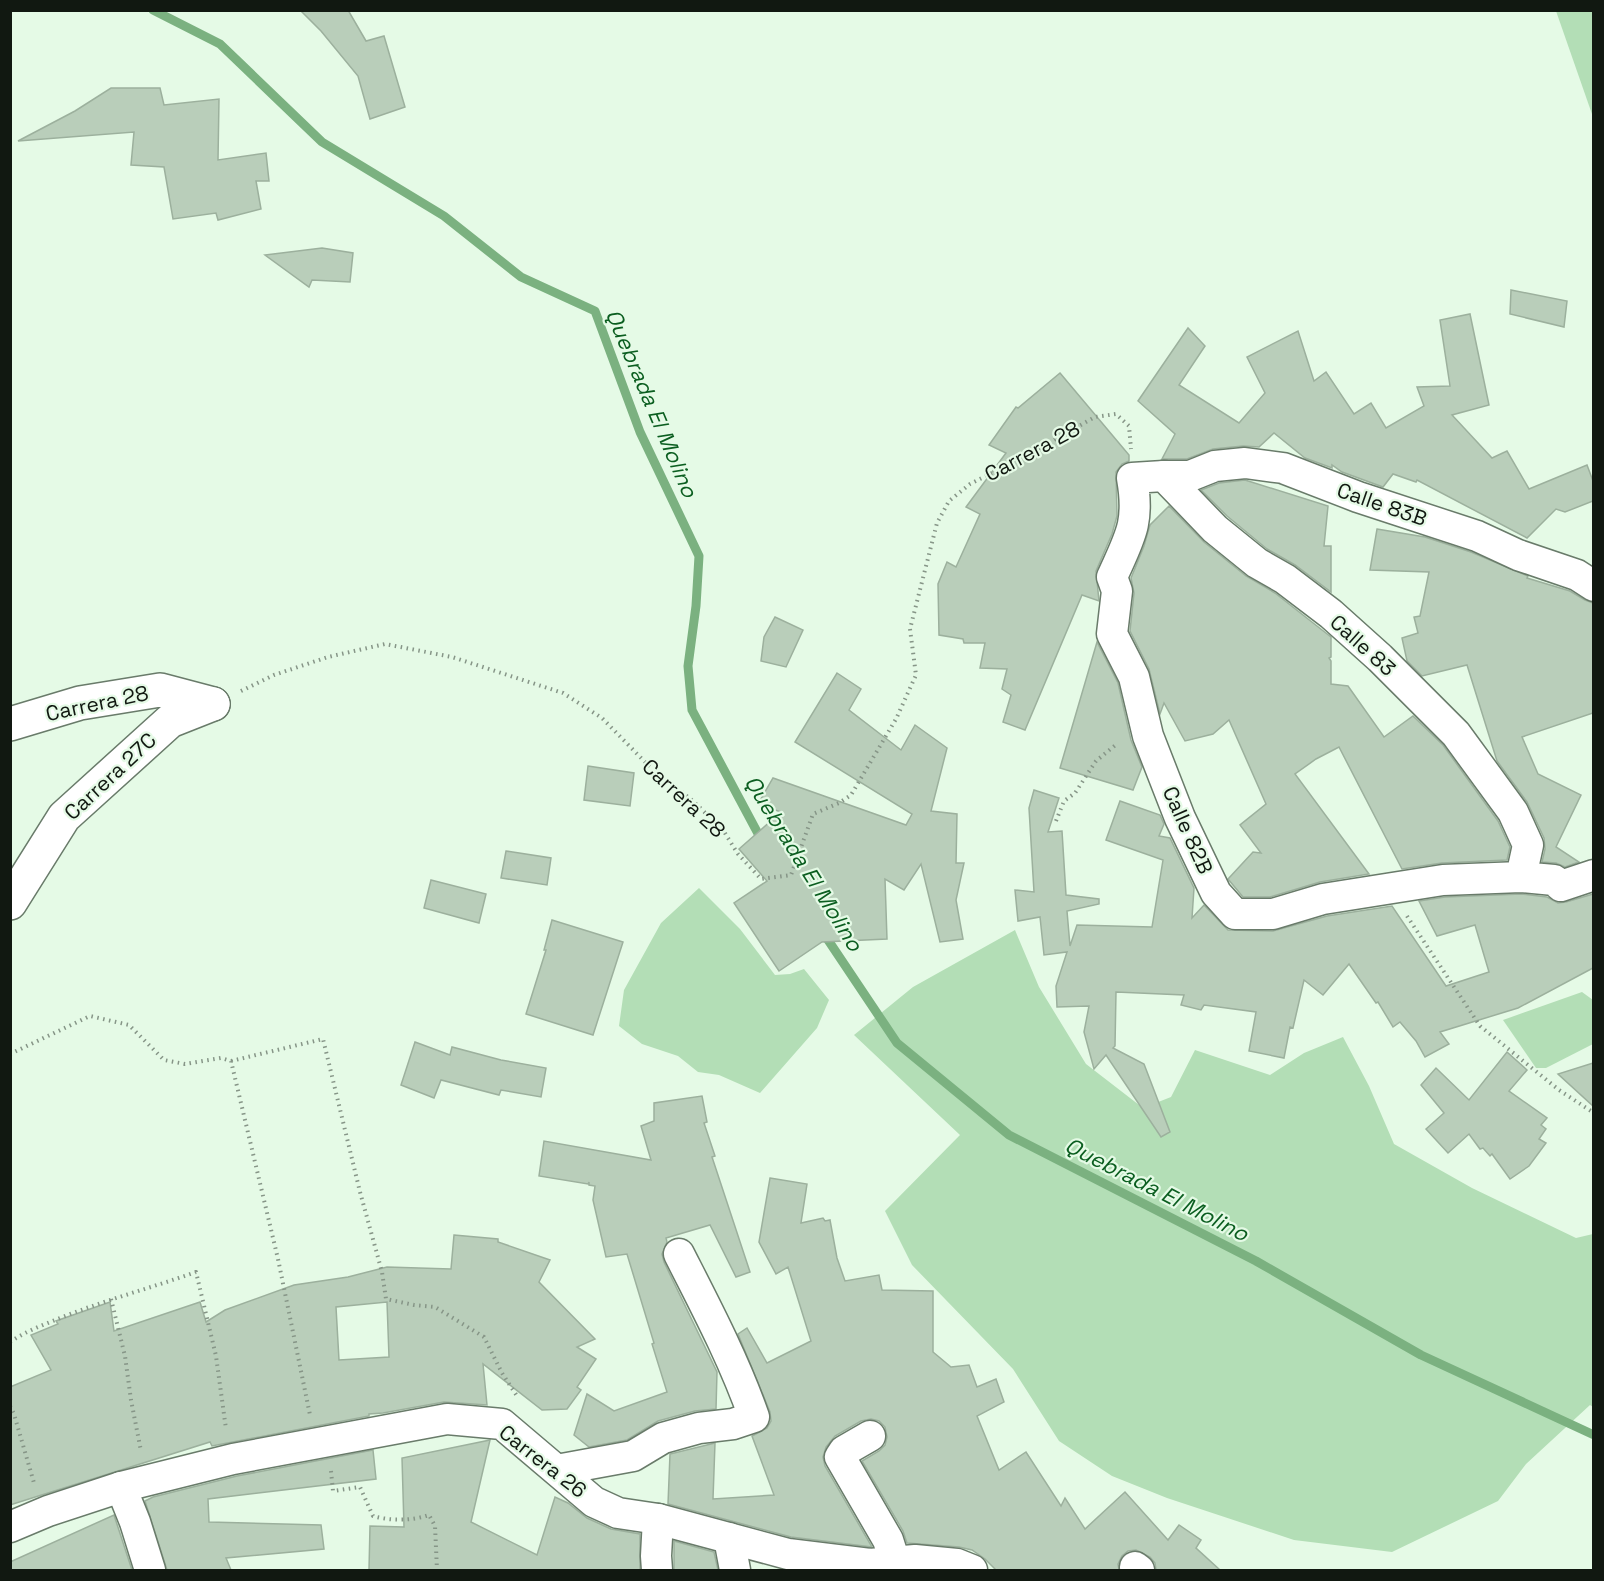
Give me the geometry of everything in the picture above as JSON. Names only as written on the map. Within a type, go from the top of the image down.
[{"type":"street","name":"Calle 83B","points":[[1164,476],[1190,476],[1215,466],[1245,463],[1284,468],[1358,497],[1477,536],[1518,555],[1577,575],[1593,586]]},
{"type":"street","points":[[1132,478],[1164,476]]},
{"type":"street","name":"Calle 83","points":[[1164,476],[1215,530],[1257,563],[1285,579],[1331,614],[1380,658],[1456,734],[1512,812],[1528,845],[1521,877]]},
{"type":"street","name":"Calle 82B","points":[[1132,478],[1136,499],[1136,517],[1131,535],[1112,577],[1117,591],[1112,634],[1134,677],[1148,736],[1180,818],[1216,892],[1235,914],[1273,914],[1323,899],[1443,880],[1521,877],[1554,880],[1561,886],[1593,875]]},
{"type":"street","name":"Carrera 28","points":[[10,724],[80,703],[160,690],[213,704]]},
{"type":"street","name":"Carrera 27C","points":[[10,903],[64,817],[170,721],[213,704]]},
{"type":"street","points":[[566,1475],[633,1456],[663,1438],[699,1428],[733,1424],[754,1417],[719,1333],[679,1254]]},
{"type":"street","name":"Carrera 26","points":[[10,1527],[45,1512],[135,1484],[232,1459],[447,1419],[502,1424],[566,1475],[594,1502],[618,1513],[658,1519],[788,1554],[892,1566],[915,1560],[957,1564],[972,1570]]},
{"type":"street","points":[[870,1436],[844,1451],[840,1457],[888,1540],[892,1566]]},
{"type":"street","points":[[135,1484],[135,1522],[150,1570]]},
{"type":"street","points":[[649,1566],[658,1519]]},
{"type":"street","points":[[729,1538],[735,1570]]},
{"type":"path","name":"Carrera 28","points":[[213,704],[274,675],[317,660],[385,644],[452,657],[563,693],[602,718],[646,764],[694,802],[723,830],[738,854],[760,879],[791,875],[813,814],[851,795],[896,719],[916,675],[910,629],[937,523],[949,501],[970,484],[1095,417],[1116,414],[1129,426],[1132,478]]},
{"type":"path","points":[[1056,820],[1064,801],[1075,793],[1096,761],[1126,736],[1146,724]]},
{"type":"path","points":[[1383,888],[1410,920],[1480,1026],[1559,1090],[1593,1113]]},
{"type":"path","points":[[10,1054],[90,1016],[129,1025],[164,1060],[186,1064],[221,1058],[231,1061],[323,1039],[382,1272],[386,1299],[435,1307],[445,1311],[484,1337],[494,1357]]},
{"type":"path","points":[[231,1061],[278,1259],[316,1443],[328,1446],[333,1491],[360,1487],[373,1516],[383,1519],[416,1519],[429,1515],[435,1526],[437,1570]]},
{"type":"path","points":[[10,1342],[24,1332],[111,1299],[156,1287],[196,1272],[216,1356],[232,1459]]},
{"type":"path","points":[[111,1299],[125,1356],[137,1435],[135,1484]]},
{"type":"path","points":[[10,1406],[45,1512]]},
{"type":"green space","points":[[1556,11],[1593,11],[1593,117]]},
{"type":"green space","points":[[699,888],[740,929],[775,975],[790,974],[804,969],[829,1000],[817,1028],[760,1093],[719,1075],[698,1072],[678,1056],[642,1044],[619,1026],[624,990],[661,923]]},
{"type":"green space","points":[[1015,930],[1039,987],[1086,1064],[1143,1108],[1171,1097],[1195,1050],[1270,1075],[1304,1053],[1343,1037],[1369,1086],[1394,1144],[1472,1188],[1576,1238],[1593,1234],[1593,1407],[1590,1405],[1526,1464],[1498,1501],[1392,1552],[1294,1540],[1167,1498],[1112,1476],[1059,1441],[1013,1369],[912,1265],[885,1211],[960,1135],[854,1035],[913,987]]},
{"type":"green space","points":[[1582,992],[1593,1000],[1593,1044],[1546,1068],[1536,1068],[1503,1020]]},
{"type":"building","points":[[300,10],[348,10],[366,41],[384,36],[405,107],[370,119],[358,76],[321,31]]},
{"type":"building","points":[[111,88],[160,88],[164,105],[219,99],[218,160],[266,153],[269,181],[256,181],[261,209],[218,220],[216,213],[173,219],[164,167],[131,165],[134,132],[18,141],[75,111]]},
{"type":"building","points":[[322,248],[353,253],[350,282],[312,280],[309,287],[265,255]]},
{"type":"building","points":[[1511,290],[1567,301],[1564,327],[1510,314]]},
{"type":"building","points":[[1470,314],[1489,405],[1452,415],[1492,458],[1507,451],[1529,489],[1587,465],[1593,481],[1593,501],[1565,512],[1556,509],[1527,538],[1417,480],[1416,482],[1393,474],[1383,487],[1342,472],[1332,465],[1332,468],[1305,458],[1274,433],[1259,447],[1213,449],[1187,459],[1162,459],[1175,434],[1138,401],[1188,328],[1205,346],[1179,385],[1239,423],[1265,393],[1247,357],[1298,331],[1314,381],[1326,372],[1354,414],[1371,403],[1386,428],[1424,406],[1417,387],[1450,386],[1440,320]]},
{"type":"building","points":[[1060,373],[1129,455],[1129,461],[1122,464],[1116,472],[1117,516],[1096,571],[1099,601],[1082,595],[1025,730],[1003,722],[1011,695],[1002,689],[1007,669],[980,668],[985,643],[964,643],[963,639],[939,635],[938,584],[947,562],[956,567],[980,514],[966,507],[1006,453],[989,445],[1016,407],[1018,408]]},
{"type":"building","points":[[1245,480],[1328,506],[1324,546],[1331,546],[1331,592],[1295,565],[1267,549],[1227,516],[1201,490],[1219,483]]},
{"type":"building","points":[[1169,506],[1204,542],[1246,576],[1275,593],[1331,637],[1331,657],[1329,658],[1331,684],[1348,686],[1384,737],[1413,716],[1443,745],[1498,821],[1510,847],[1507,860],[1442,863],[1402,869],[1339,747],[1316,759],[1295,774],[1369,874],[1320,882],[1270,897],[1243,897],[1228,879],[1253,852],[1261,853],[1240,825],[1266,804],[1229,720],[1213,734],[1185,741],[1164,703],[1160,714],[1149,669],[1130,631],[1134,593],[1131,578],[1150,525]]},
{"type":"building","points":[[1377,529],[1425,537],[1471,552],[1528,576],[1527,578],[1570,591],[1593,603],[1593,713],[1522,737],[1538,774],[1581,795],[1556,847],[1579,862],[1565,867],[1556,863],[1542,862],[1545,849],[1544,838],[1527,802],[1497,761],[1467,665],[1422,676],[1407,661],[1402,638],[1418,633],[1414,617],[1420,616],[1429,572],[1370,570]]},
{"type":"building","points":[[775,617],[803,630],[786,667],[761,661],[764,637]]},
{"type":"building","points":[[1097,642],[1118,683],[1131,740],[1142,767],[1133,790],[1060,768]]},
{"type":"building","points":[[837,673],[861,689],[849,710],[901,750],[915,725],[947,748],[931,811],[957,814],[956,863],[964,863],[956,900],[963,939],[940,942],[921,864],[904,890],[885,879],[887,939],[822,942],[779,971],[734,903],[767,881],[739,849],[781,812],[758,804],[773,778],[906,825],[912,814],[795,742]]},
{"type":"building","points":[[588,766],[634,773],[630,806],[584,800]]},
{"type":"building","points":[[1034,790],[1059,798],[1048,832],[1062,831],[1066,895],[1099,899],[1099,904],[1067,911],[1070,946],[1077,925],[1152,927],[1163,860],[1106,840],[1120,801],[1160,815],[1164,824],[1159,836],[1170,838],[1194,888],[1192,918],[1204,905],[1228,930],[1273,931],[1327,916],[1392,906],[1446,986],[1489,972],[1475,925],[1437,936],[1419,901],[1445,897],[1521,894],[1547,897],[1558,903],[1593,894],[1593,968],[1518,1008],[1440,1032],[1449,1044],[1425,1057],[1416,1041],[1400,1022],[1393,1027],[1378,1002],[1376,1003],[1349,964],[1323,995],[1304,980],[1293,1028],[1290,1027],[1284,1058],[1249,1051],[1256,1012],[1204,1005],[1201,1010],[1181,1005],[1184,995],[1116,992],[1115,1046],[1113,1048],[1144,1064],[1170,1132],[1161,1137],[1106,1055],[1094,1069],[1084,1032],[1089,1006],[1057,1007],[1056,986],[1067,952],[1044,955],[1040,917],[1018,921],[1015,890],[1034,892],[1029,808]]},
{"type":"building","points":[[506,851],[551,858],[547,885],[501,878]]},
{"type":"building","points":[[431,880],[486,894],[479,923],[424,908]]},
{"type":"building","points":[[552,920],[623,942],[593,1035],[526,1014],[546,950],[544,950]]},
{"type":"building","points":[[415,1042],[450,1055],[452,1047],[501,1060],[546,1068],[541,1097],[501,1090],[499,1095],[441,1080],[434,1098],[401,1085]]},
{"type":"building","points":[[1507,1052],[1527,1070],[1509,1091],[1547,1118],[1541,1125],[1546,1129],[1539,1139],[1546,1143],[1529,1166],[1510,1179],[1492,1154],[1490,1156],[1483,1148],[1480,1149],[1469,1134],[1448,1153],[1426,1129],[1444,1113],[1421,1085],[1436,1068],[1469,1100]]},
{"type":"building","points":[[1593,1063],[1593,1106],[1558,1074]]},
{"type":"building","points":[[702,1096],[707,1122],[704,1123],[715,1156],[712,1157],[750,1272],[736,1277],[710,1225],[666,1238],[667,1242],[662,1254],[717,1372],[716,1409],[695,1411],[658,1421],[627,1440],[589,1447],[574,1435],[587,1394],[614,1411],[667,1392],[627,1254],[606,1257],[593,1200],[595,1186],[589,1185],[589,1182],[588,1184],[539,1176],[544,1141],[651,1160],[641,1126],[654,1121],[654,1103]]},
{"type":"building","points":[[770,1178],[807,1184],[801,1223],[823,1218],[825,1221],[830,1220],[837,1258],[845,1281],[879,1275],[882,1290],[933,1291],[933,1352],[951,1367],[969,1365],[977,1387],[996,1379],[1004,1402],[977,1416],[999,1470],[1026,1452],[1061,1506],[1065,1498],[1085,1529],[1125,1492],[1168,1540],[1179,1525],[1201,1540],[1196,1548],[1220,1570],[1156,1570],[1155,1563],[1150,1557],[1136,1550],[1128,1551],[1122,1556],[1118,1564],[1119,1570],[996,1570],[972,1550],[907,1543],[903,1531],[862,1461],[879,1451],[885,1445],[887,1437],[885,1427],[879,1421],[871,1419],[861,1421],[835,1436],[826,1447],[823,1457],[825,1466],[872,1547],[791,1537],[668,1504],[670,1454],[715,1443],[713,1499],[774,1495],[752,1436],[767,1428],[771,1421],[770,1412],[738,1334],[747,1328],[767,1363],[811,1341],[788,1267],[776,1274],[759,1242]]},
{"type":"building","points":[[454,1235],[498,1239],[498,1242],[550,1260],[539,1282],[595,1339],[577,1347],[596,1359],[577,1387],[581,1390],[567,1409],[542,1410],[483,1364],[487,1405],[444,1402],[369,1414],[369,1416],[212,1446],[210,1442],[10,1505],[10,1387],[51,1370],[31,1335],[58,1324],[56,1321],[110,1302],[114,1331],[200,1302],[206,1322],[225,1310],[294,1285],[348,1277],[387,1267],[451,1269]],"holes":[[[387,1302],[389,1357],[339,1360],[336,1307]]]},
{"type":"building","points":[[490,1440],[471,1522],[537,1555],[555,1497],[568,1503],[587,1518],[611,1529],[640,1534],[640,1570],[369,1570],[370,1526],[404,1527],[402,1458]]},
{"type":"building","points":[[373,1450],[376,1479],[208,1499],[209,1522],[321,1525],[324,1549],[226,1558],[231,1570],[167,1570],[145,1501],[237,1476]]},
{"type":"building","points":[[114,1515],[132,1570],[10,1570],[10,1562]]},
{"type":"building","points":[[674,1541],[714,1552],[718,1570],[674,1570]]},
{"type":"waterway","name":"Quebrada El Molino","points":[[153,10],[220,44],[322,142],[444,216],[521,277],[595,311],[640,432],[699,556],[696,606],[688,666],[692,710],[763,843]]},
{"type":"waterway","name":"Quebrada El Molino","points":[[822,931],[897,1043],[1009,1135],[1256,1261],[1421,1355],[1594,1435]]}]
